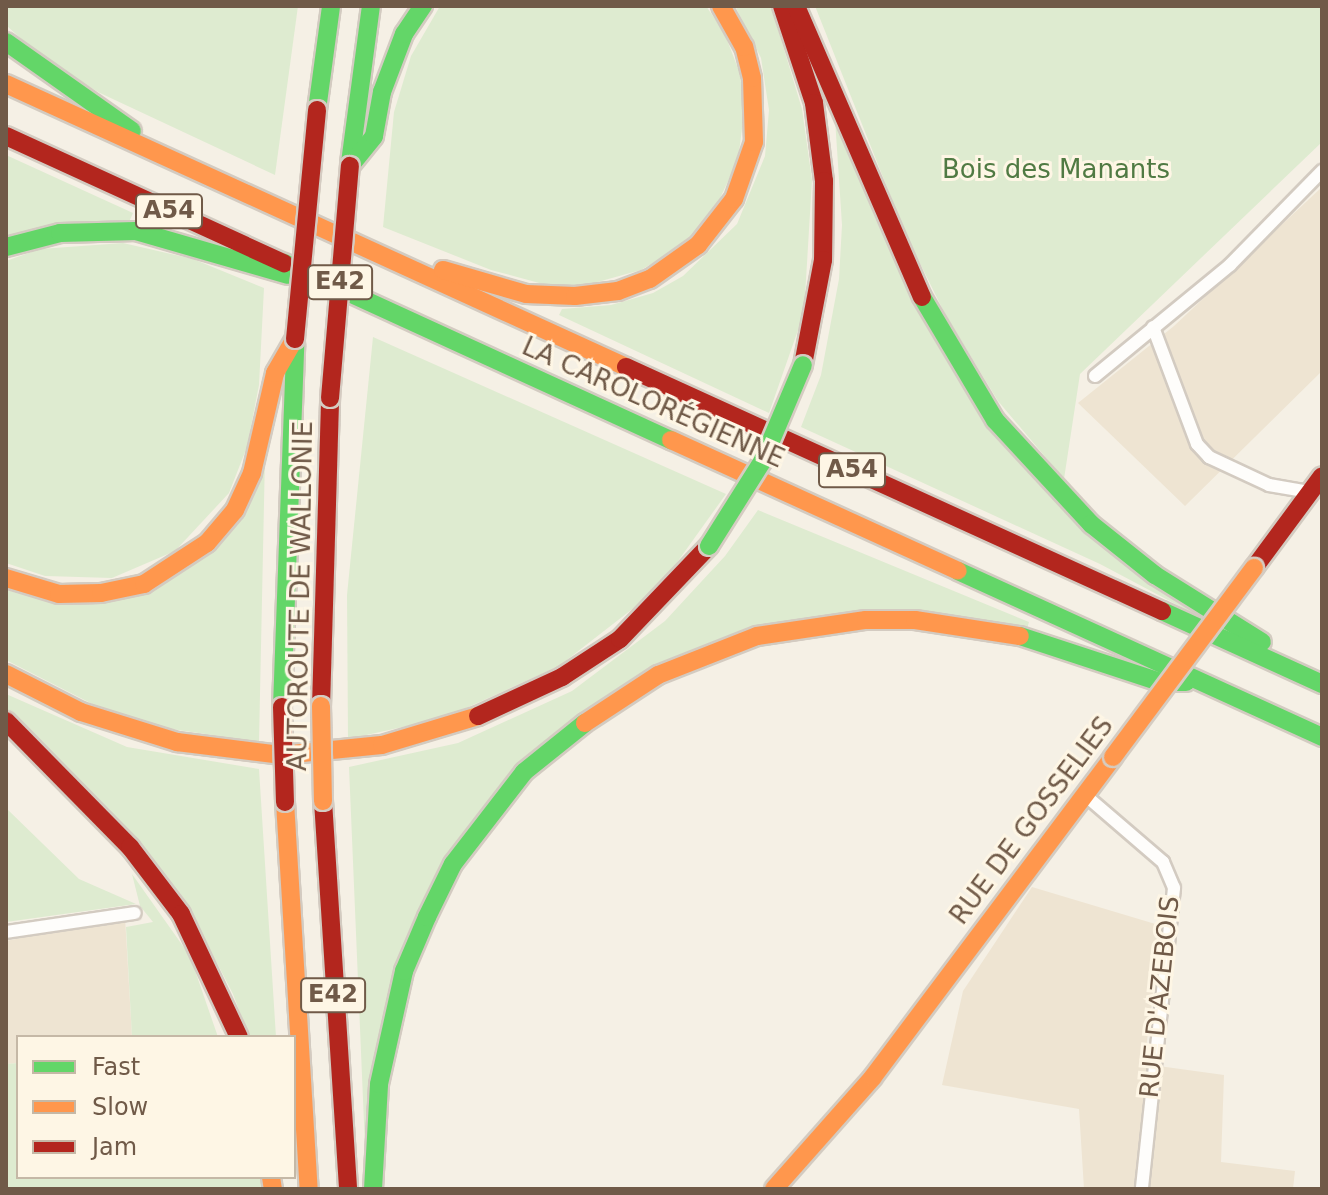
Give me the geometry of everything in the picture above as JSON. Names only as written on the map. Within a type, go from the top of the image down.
[{"type":"main road","points":[[318,6],[324,49]]},
{"type":"main road","name":"E42","points":[[283,377],[295,339],[317,110],[331,6]]},
{"type":"main road","name":"AUTOROUTE DE WALLONIE","points":[[348,1189],[323,801],[321,706],[330,398],[350,166],[371,6]]},
{"type":"main road","points":[[350,166],[374,136],[382,92],[404,34],[423,6]]},
{"type":"main road","points":[[383,254],[526,294],[575,296],[618,291],[673,265],[717,226],[734,199],[754,142],[752,78],[744,47],[721,6]]},
{"type":"main road","points":[[6,674],[81,712],[177,742],[282,755],[382,745],[499,710],[562,677],[620,639],[709,546],[762,462],[803,365],[823,260],[824,181],[814,103],[782,6]]},
{"type":"main road","points":[[796,6],[927,309],[995,420],[1091,524],[1155,575],[1322,677]]},
{"type":"main road","points":[[6,42],[168,158]]},
{"type":"main road","name":"LA CAROLORÉGIENNE","points":[[6,84],[1322,684]]},
{"type":"main road","name":"LA CAROLORÉGIENNE","points":[[6,136],[1322,737]]},
{"type":"main road","points":[[6,247],[60,233],[136,231],[256,269],[333,285]]},
{"type":"main road","points":[[6,578],[59,594],[101,593],[144,584],[174,569],[207,543],[235,510],[283,377]]},
{"type":"main road","name":"AUTOROUTE DE WALLONIE","points":[[283,377],[282,707],[285,802],[309,1189]]},
{"type":"main road","name":"RUE DE GOSSELIES","points":[[774,1189],[873,1077],[1322,476]]},
{"type":"main road","points":[[373,1189],[379,1084],[404,971],[453,864],[524,772],[613,701],[658,675],[757,636],[866,620],[915,620],[1002,631],[1160,682],[1199,681]]},
{"type":"main road","points":[[6,721],[130,847],[181,914],[238,1035]]},
{"type":"street","points":[[1095,376],[1230,265],[1322,171]]},
{"type":"street","points":[[1153,327],[1197,444],[1209,457],[1269,485],[1310,492]]},
{"type":"street","name":"RUE D'AZEBOIS","points":[[1085,795],[1163,862],[1174,888],[1142,1189]]},
{"type":"street","points":[[6,932],[135,913]]},
{"type":"shaded area","points":[[1322,187],[1322,371],[1185,506],[1078,403],[1174,326]]},
{"type":"shaded area","points":[[1032,887],[1162,926],[1144,1064],[1224,1075],[1221,1162],[1295,1171],[1293,1189],[1084,1189],[1079,1109],[942,1085],[963,991]]},
{"type":"shaded area","points":[[125,917],[132,1035],[16,1035],[16,1063],[6,1064],[6,941]]},
{"type":"green space","points":[[6,6],[298,6],[275,175],[100,93],[44,60],[6,25]]},
{"type":"green space","points":[[440,6],[706,6],[724,32],[739,71],[745,105],[738,160],[713,213],[688,242],[641,270],[583,286],[543,284],[491,270],[383,227],[394,112],[411,56]]},
{"type":"green space","points":[[735,6],[771,6],[802,109],[812,180],[804,313],[769,413],[559,315],[562,309],[611,305],[653,293],[683,276],[737,224],[765,156],[769,110],[761,58]]},
{"type":"green space","name":"Bois des Manants","points":[[815,6],[1322,6],[1322,142],[1080,374],[1064,479],[998,401],[945,314],[906,235]]},
{"type":"green space","points":[[835,119],[876,220],[1037,482],[1107,551],[1200,617],[1100,564],[801,427],[821,375],[839,279],[842,225]]},
{"type":"green space","points":[[6,155],[133,213],[129,222],[6,237]]},
{"type":"green space","points":[[123,243],[193,259],[264,288],[259,385],[247,447],[229,493],[175,551],[112,578],[45,576],[6,563],[6,261],[40,249]]},
{"type":"green space","points":[[373,337],[726,494],[658,589],[559,666],[444,718],[348,739],[347,595]]},
{"type":"green space","points":[[265,456],[259,742],[158,727],[112,714],[6,660],[6,586],[42,599],[186,570]]},
{"type":"green space","points":[[758,510],[1029,622],[1027,629],[863,612],[604,697],[437,877],[365,1147],[349,767],[458,743],[572,691],[665,621],[725,556]]},
{"type":"green space","points":[[6,694],[127,747],[259,769],[276,1035],[248,1035],[233,994],[187,905],[109,809],[6,709]]},
{"type":"green space","points":[[6,808],[79,879],[136,904],[6,922]]},
{"type":"green space","points":[[132,874],[190,956],[217,1035],[132,1035],[126,927],[153,922],[140,906]]},
{"type":"green space","points":[[16,1063],[16,1179],[265,1179],[267,1189],[6,1189],[6,1064]]},
{"type":"traffic: fast","points":[[317,110],[331,6]]},
{"type":"traffic: fast","points":[[350,163],[371,6]]},
{"type":"traffic: fast","points":[[350,166],[374,136],[382,92],[404,34],[423,6]]},
{"type":"traffic: fast","points":[[6,42],[132,131]]},
{"type":"traffic: fast","points":[[6,247],[60,233],[136,231],[288,275]]},
{"type":"traffic: fast","points":[[284,263],[671,440]]},
{"type":"traffic: fast","points":[[922,297],[995,420],[1091,524],[1155,575],[1262,642]]},
{"type":"traffic: fast","points":[[282,707],[295,344]]},
{"type":"traffic: fast","points":[[709,546],[762,462],[803,365]]},
{"type":"traffic: fast","points":[[958,571],[1322,737]]},
{"type":"traffic: fast","points":[[1162,611],[1322,684]]},
{"type":"traffic: fast","points":[[1020,636],[1160,682],[1186,682]]},
{"type":"traffic: fast","points":[[373,1189],[379,1084],[404,971],[427,917],[453,864],[524,772],[585,723]]},
{"type":"traffic: slow","points":[[443,270],[526,294],[575,296],[618,291],[650,279],[698,245],[734,199],[754,142],[752,78],[744,47],[721,6]]},
{"type":"traffic: slow","points":[[6,84],[626,367]]},
{"type":"traffic: slow","points":[[6,578],[59,594],[101,593],[144,584],[207,543],[235,510],[252,473],[275,373],[295,339]]},
{"type":"traffic: slow","points":[[671,440],[958,571]]},
{"type":"traffic: slow","points":[[1113,757],[1254,568]]},
{"type":"traffic: slow","points":[[585,723],[658,675],[757,636],[866,620],[915,620],[1020,636]]},
{"type":"traffic: slow","points":[[6,674],[81,712],[177,742],[282,755],[382,745],[478,716]]},
{"type":"traffic: slow","points":[[321,706],[323,801]]},
{"type":"traffic: slow","points":[[774,1189],[873,1077],[1113,757]]},
{"type":"traffic: slow","points":[[285,802],[309,1189]]},
{"type":"traffic: slow","points":[[271,1179],[273,1189]]},
{"type":"traffic: jam","points":[[782,6],[814,103],[824,181],[823,260],[803,365]]},
{"type":"traffic: jam","points":[[796,6],[922,297]]},
{"type":"traffic: jam","points":[[295,339],[317,110]]},
{"type":"traffic: jam","points":[[6,136],[284,263]]},
{"type":"traffic: jam","points":[[330,398],[350,166]]},
{"type":"traffic: jam","points":[[626,367],[1162,611]]},
{"type":"traffic: jam","points":[[321,706],[330,398]]},
{"type":"traffic: jam","points":[[1254,568],[1322,476]]},
{"type":"traffic: jam","points":[[478,716],[562,677],[620,639],[709,546]]},
{"type":"traffic: jam","points":[[282,707],[285,802]]},
{"type":"traffic: jam","points":[[6,721],[130,847],[181,914],[238,1035]]},
{"type":"traffic: jam","points":[[323,801],[348,1189]]}]
